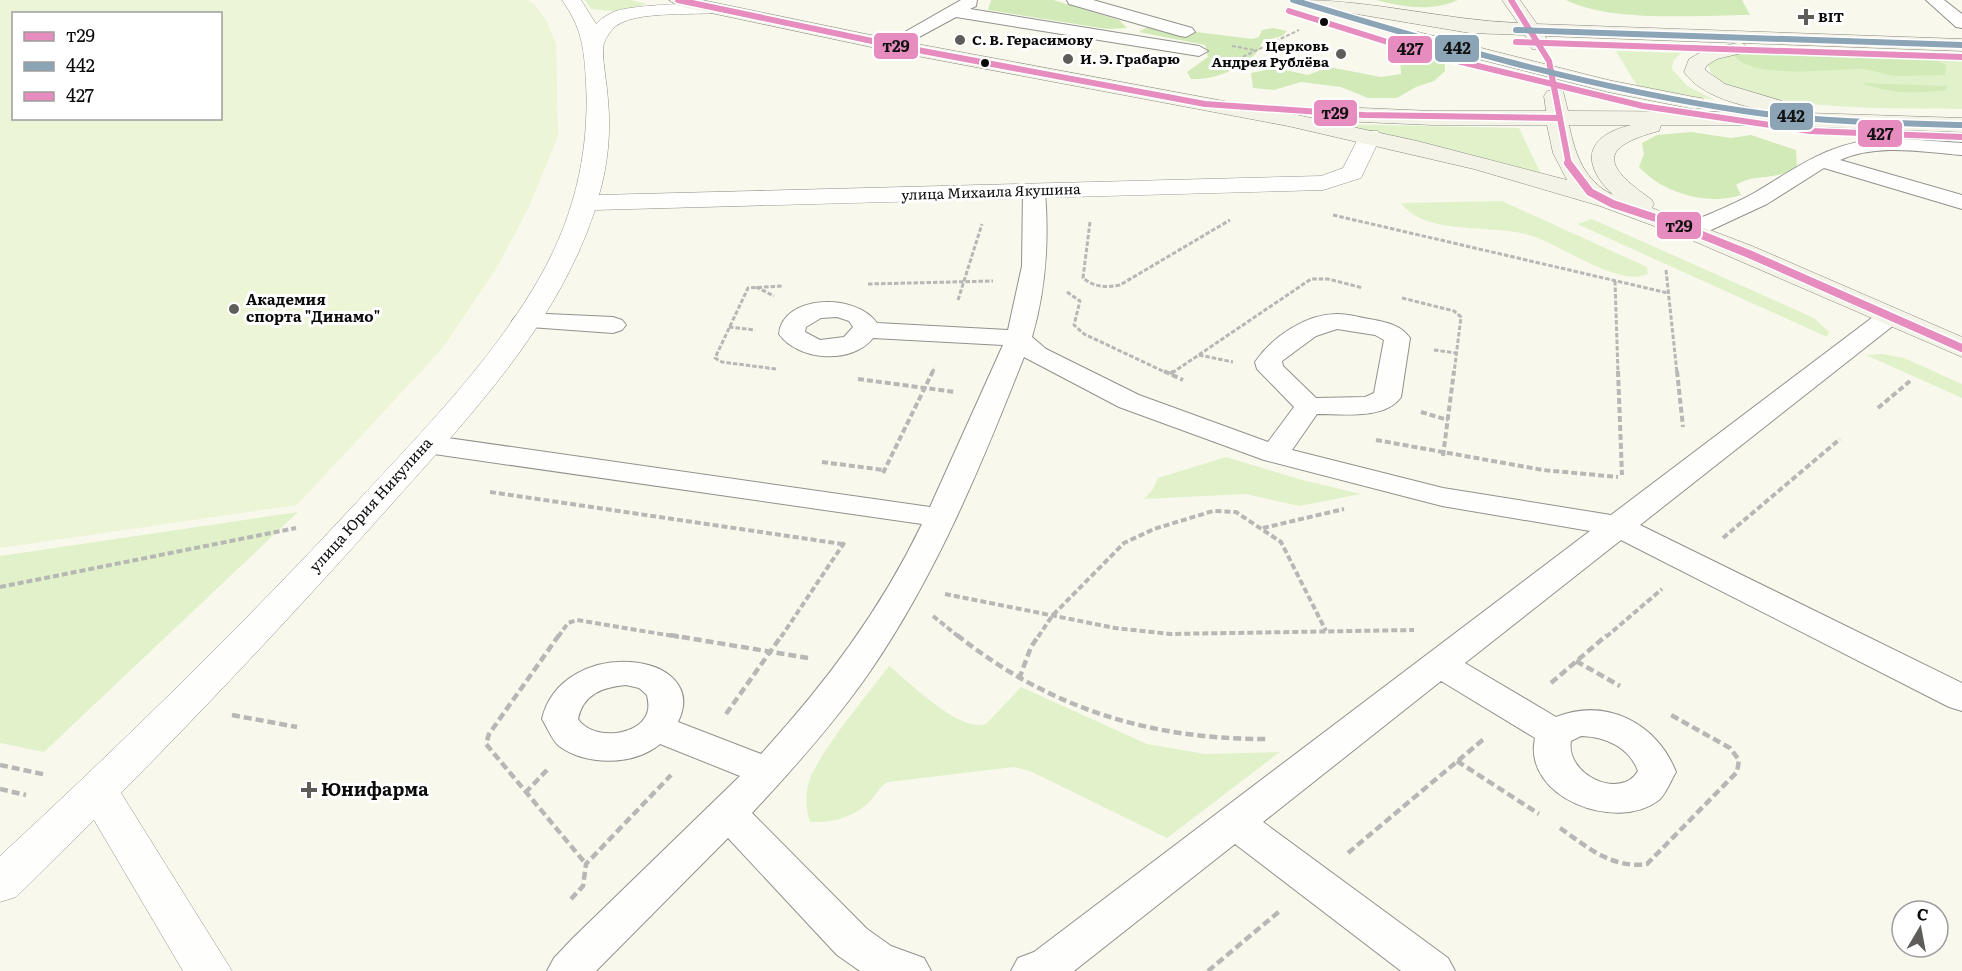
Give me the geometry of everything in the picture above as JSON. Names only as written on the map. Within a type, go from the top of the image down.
[{"type":"street","name":"улица Юрия Никулина","points":[[0,884],[98,791],[339,543],[482,379],[525,321],[563,258],[587,203],[597,156],[599,108],[593,47],[585,17],[571,0]]},
{"type":"street","points":[[678,0],[891,45],[1370,136],[1607,201],[1683,228],[1962,348]]},
{"type":"street","points":[[1293,0],[1419,39],[1608,86],[1683,101],[1812,119]]},
{"type":"street","points":[[1309,0],[1430,22],[1533,31],[1962,45]]},
{"type":"street","points":[[1511,0],[1533,31],[1552,71],[1558,134],[1571,168],[1582,184],[1607,201]]},
{"type":"street","points":[[593,47],[602,29],[627,15],[666,8],[717,9]]},
{"type":"street","points":[[1825,40],[1719,51],[1704,55],[1696,60],[1694,66],[1702,81],[1746,100],[1797,110],[1922,123]]},
{"type":"street","points":[[1205,104],[1364,115],[1762,118],[1962,125]]},
{"type":"street","points":[[1683,228],[1625,194],[1608,177],[1602,165],[1603,153],[1611,140],[1629,131],[1668,123],[1762,118]]},
{"type":"street","name":"улица Михаила Якушина","points":[[587,203],[1323,183],[1353,173],[1370,136]]},
{"type":"street","points":[[98,791],[208,971]]},
{"type":"lane","points":[[891,45],[974,0]]},
{"type":"lane","points":[[952,11],[1122,39],[1198,44],[1148,22],[1075,0]]},
{"type":"lane","points":[[1934,0],[1962,22]]},
{"type":"lane","points":[[1122,39],[1148,22]]},
{"type":"lane","points":[[1683,228],[1758,199],[1842,150],[1862,145],[1962,149]]},
{"type":"lane","points":[[1821,162],[1962,202]]},
{"type":"lane","points":[[569,971],[606,930],[728,813],[767,772],[837,691],[882,627],[906,587],[942,518],[1018,338],[1032,276],[1036,217],[1034,191]]},
{"type":"lane","points":[[1034,971],[1047,967],[1890,316]]},
{"type":"lane","points":[[1342,319],[1390,332],[1397,338],[1388,394],[1383,401],[1369,405],[1309,406],[1270,369],[1268,362],[1273,355],[1316,324],[1329,320],[1342,319]]},
{"type":"lane","points":[[525,321],[613,325]]},
{"type":"lane","points":[[866,330],[1018,338],[1037,355],[1129,401],[1274,454],[1438,496],[1617,526],[1962,698]]},
{"type":"lane","points":[[1274,454],[1309,406]]},
{"type":"lane","points":[[427,444],[942,518]]},
{"type":"lane","points":[[1439,664],[1554,733]]},
{"type":"lane","points":[[656,728],[767,772]]},
{"type":"lane","points":[[728,813],[852,942],[876,959],[909,971]]},
{"type":"lane","points":[[1234,822],[1433,971]]},
{"type":"path","points":[[1228,64],[1308,26]]},
{"type":"path","points":[[1329,214],[1668,293]]},
{"type":"path","points":[[1091,216],[1083,278],[1096,285],[1112,287],[1120,285],[1237,216]]},
{"type":"path","points":[[575,894],[583,886],[586,864],[699,745],[729,710],[792,622],[866,507],[937,363],[948,335],[983,219]]},
{"type":"path","points":[[1666,270],[1687,472]]},
{"type":"path","points":[[1615,281],[1622,477]]},
{"type":"path","points":[[1878,408],[1910,381]]},
{"type":"path","points":[[1762,505],[1840,439]]},
{"type":"path","points":[[858,467],[884,471]]},
{"type":"path","points":[[490,492],[843,544]]},
{"type":"path","points":[[1019,679],[1031,647],[1052,616],[1112,554],[1135,537],[1213,511],[1236,512],[1281,542],[1326,632]]},
{"type":"path","points":[[0,587],[297,528]]},
{"type":"path","points":[[906,587],[1115,628],[1170,634],[1485,629]]},
{"type":"path","points":[[906,587],[939,621],[1019,679],[1077,707],[1143,728],[1227,739],[1275,739]]},
{"type":"path","points":[[0,765],[47,775]]},
{"type":"path","points":[[0,789],[26,795]]},
{"type":"green space","name":"Академия спорта \"Динамо\"","points":[[0,0],[527,0],[534,4],[546,20],[556,44],[558,136],[528,209],[496,269],[441,350],[297,505],[0,548]]},
{"type":"green space","points":[[585,0],[631,0],[647,4],[622,12],[591,9]]},
{"type":"green space","points":[[991,0],[1053,0],[1119,20],[1127,28],[1107,29],[988,10]]},
{"type":"green space","points":[[1376,0],[1458,0],[1438,6],[1418,7]]},
{"type":"green space","points":[[1566,0],[1742,0],[1750,15],[1631,15],[1585,7]]},
{"type":"green space","points":[[1149,26],[1252,39],[1259,37],[1262,30],[1273,28],[1287,31],[1282,36],[1263,41],[1250,59],[1226,73],[1209,78],[1191,79],[1187,72],[1208,57],[1205,45],[1139,32]]},
{"type":"green space","points":[[1410,48],[1445,59],[1445,71],[1434,81],[1416,87],[1397,98],[1368,98],[1341,87],[1301,82],[1274,90],[1253,88],[1251,73],[1276,68],[1308,75],[1329,67],[1381,77],[1401,74],[1400,57]]},
{"type":"green space","points":[[1746,50],[1962,55],[1962,109],[1865,108],[1782,100],[1747,92],[1721,81],[1708,65],[1711,60]]},
{"type":"green space","points":[[1616,51],[1681,53],[1673,61],[1672,69],[1687,86],[1715,100],[1641,87],[1636,84]]},
{"type":"green space","points":[[1785,51],[1933,58],[1946,65],[1945,75],[1895,76],[1859,69],[1774,70],[1743,63],[1734,55]]},
{"type":"green space","points":[[1862,83],[1947,86],[1946,90],[1903,92]]},
{"type":"green space","points":[[1334,124],[1519,128],[1541,174],[1455,151]]},
{"type":"green space","points":[[1691,132],[1731,138],[1751,135],[1796,150],[1797,167],[1788,172],[1743,181],[1736,185],[1741,195],[1714,199],[1686,195],[1673,190],[1660,184],[1639,167],[1644,154],[1642,143],[1657,135]]},
{"type":"green space","points":[[1502,201],[1647,267],[1648,274],[1636,277],[1607,271],[1544,241],[1516,232],[1443,225],[1427,221],[1412,214],[1401,203]]},
{"type":"green space","points":[[1592,219],[1814,318],[1829,332],[1827,337],[1577,224]]},
{"type":"green space","points":[[1883,354],[1904,358],[1962,384],[1962,398],[1866,355]]},
{"type":"green space","points":[[1226,457],[1302,480],[1361,494],[1299,506],[1246,494],[1144,499],[1153,489],[1158,478]]},
{"type":"green space","points":[[298,512],[44,752],[0,743],[0,556]]},
{"type":"green space","points":[[889,666],[949,714],[975,725],[986,724],[1021,687],[1147,744],[1205,754],[1280,752],[1167,838],[1030,771],[1014,767],[888,782],[866,805],[844,818],[810,822],[806,794],[813,773],[831,742]]},
{"type":"transit line","name":"т29","points":[[678,0],[891,45],[1205,104],[1364,115],[1558,118]]},
{"type":"transit line","name":"442","points":[[1293,0],[1420,38],[1550,73],[1680,101],[1830,121],[1962,125]]},
{"type":"transit line","name":"т29","points":[[1511,0],[1549,61],[1555,86],[1565,157],[1571,170],[1590,192],[1613,204],[1677,225],[1749,254],[1962,348]]},
{"type":"transit line","name":"427","points":[[1289,11],[1416,51],[1643,106],[1810,131],[1962,137]]},
{"type":"transit line","name":"442","points":[[1516,30],[1962,45]]},
{"type":"transit line","name":"427","points":[[1516,42],[1962,57]]},
{"type":"place","name":"BIT","points":[[1806,17]]},
{"type":"place","name":"С. В. Герасимову","points":[[960,40]]},
{"type":"place","name":"Церковь Андрея Рублёва","points":[[1341,54]]},
{"type":"place","name":"И. Э. Грабарю","points":[[1068,59]]},
{"type":"place","name":"Академия спорта \"Динамо\"","points":[[234,309]]},
{"type":"place","name":"Юнифарма","points":[[309,790]]}]
